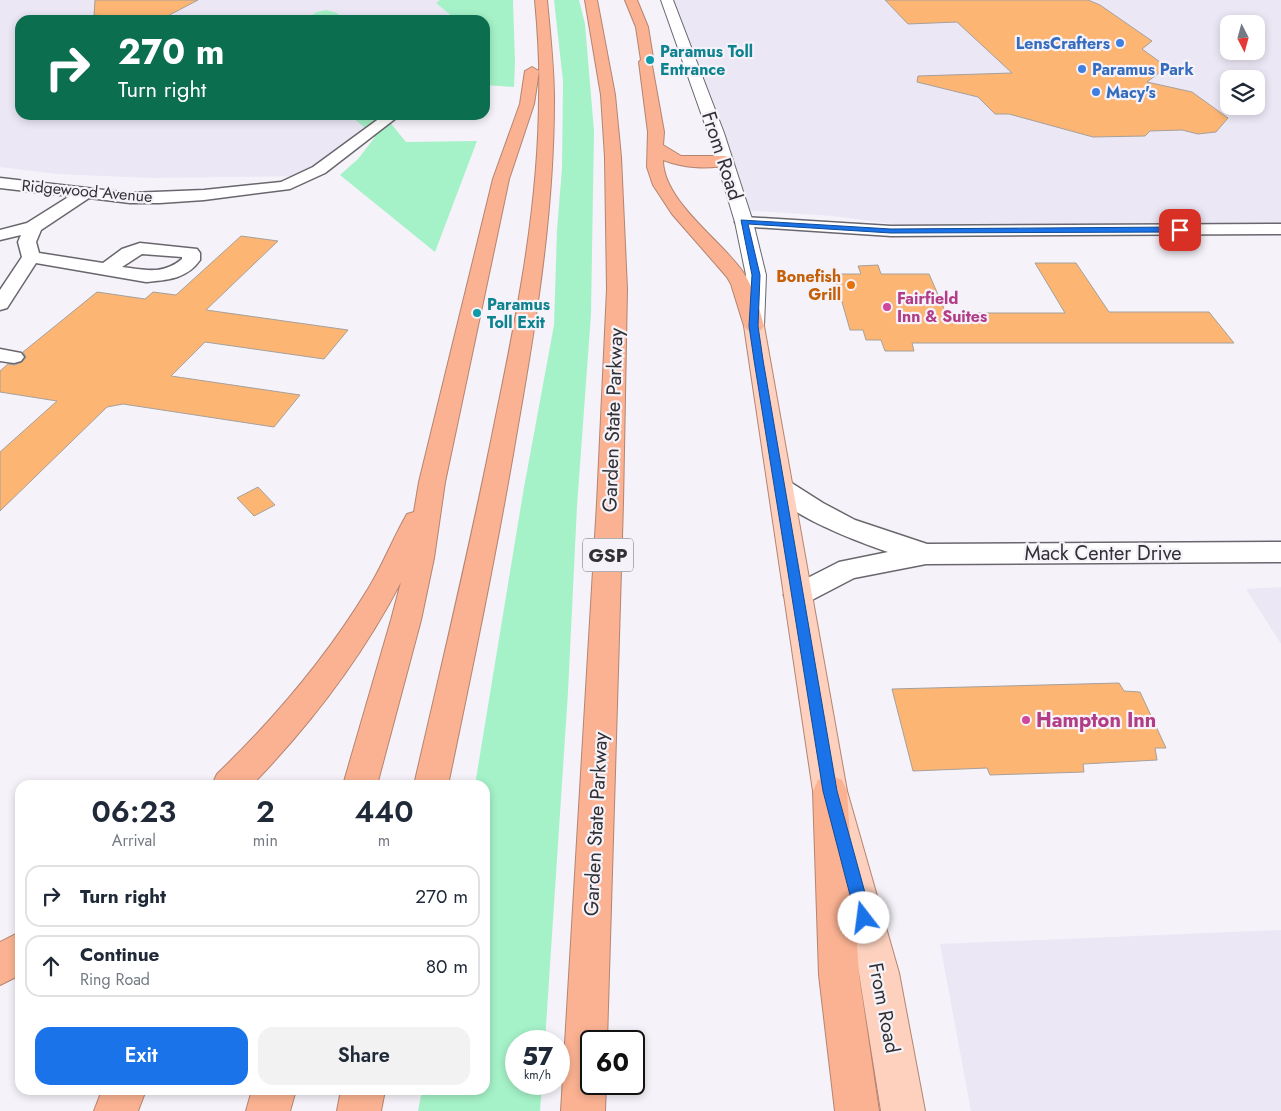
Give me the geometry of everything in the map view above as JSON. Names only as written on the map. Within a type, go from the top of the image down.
[{"type":"highway","name":"Garden State Parkway","points":[[583,1111],[610,513],[617,289],[613,157],[608,94],[591,0]]},
{"type":"highway","points":[[631,0],[642,26],[656,132],[655,167],[665,192],[735,274],[741,284],[754,326]]},
{"type":"highway","points":[[361,780],[406,620],[420,558],[432,482],[501,179],[530,94],[542,9]]},
{"type":"highway","points":[[431,780],[499,472],[527,308],[539,215],[544,146],[546,60],[542,9]]},
{"type":"highway","points":[[655,146],[663,155],[675,160],[696,162],[725,161]]},
{"type":"highway","points":[[234,780],[280,732],[341,657],[381,594],[400,558],[432,482]]},
{"type":"highway","points":[[830,791],[839,975],[857,1111]]},
{"type":"highway","points":[[0,965],[15,955]]},
{"type":"highway","points":[[0,965],[15,963]]},
{"type":"highway","points":[[116,1111],[122,1095]]},
{"type":"highway","points":[[268,1111],[273,1095]]},
{"type":"highway","points":[[359,1111],[362,1095]]},
{"type":"main road","name":"From Road","points":[[754,326],[830,791],[879,973],[903,1111]]},
{"type":"street","name":"From Road","points":[[667,0],[725,161],[741,216],[756,275],[754,326]]},
{"type":"street","name":"Ridgewood Avenue","points":[[0,183],[86,193],[152,198],[204,195],[284,186],[319,170],[386,120]]},
{"type":"street","points":[[0,235],[33,227],[86,193]]},
{"type":"street","points":[[741,216],[891,231],[1281,229]]},
{"type":"street","points":[[0,304],[28,261],[27,242],[33,227]]},
{"type":"street","points":[[0,268],[28,261],[106,270]]},
{"type":"street","name":"Mack Center Drive","points":[[781,488],[818,514],[854,531],[926,554]]},
{"type":"street","name":"Mack Center Drive","points":[[798,595],[848,569],[870,563],[926,554],[1281,552]]},
{"type":"shaded area","points":[[0,0],[440,0],[436,3],[450,15],[15,15],[15,120],[356,120],[370,132],[308,176],[151,178],[57,174],[0,167]]},
{"type":"shaded area","points":[[667,0],[1281,0],[1281,229],[945,231],[833,216],[739,210]]},
{"type":"shaded area","points":[[1281,587],[1281,644],[1246,589]]},
{"type":"shaded area","points":[[1281,930],[1281,1111],[971,1111],[940,944]]},
{"type":"green space","points":[[440,0],[513,0],[514,87],[490,85],[490,15],[450,15],[436,3]]},
{"type":"green space","points":[[554,0],[579,0],[585,24],[594,131],[591,314],[577,506],[568,692],[546,1030],[505,1030],[505,1095],[541,1095],[540,1111],[418,1111],[421,1095],[490,1095],[490,780],[476,780],[523,493],[554,325],[557,230],[562,168],[563,81]]},
{"type":"green space","points":[[326,10],[339,15],[312,15]]},
{"type":"green space","points":[[356,120],[388,120],[406,142],[477,141],[435,252],[340,175],[358,159],[375,137]]},
{"type":"building","points":[[95,0],[198,0],[170,15],[94,15]]},
{"type":"building","name":"Paramus Park","points":[[885,0],[1088,0],[1100,5],[1152,41],[1142,49],[1160,62],[1160,72],[1147,82],[1192,92],[1220,112],[1220,115],[1228,118],[1216,132],[1198,134],[1182,130],[1150,131],[1145,136],[1093,137],[1009,114],[995,114],[978,97],[917,82],[918,76],[1012,73],[957,22],[908,24]]},
{"type":"building","points":[[241,236],[278,241],[206,310],[348,330],[324,359],[205,342],[171,376],[300,395],[274,427],[123,404],[107,407],[0,511],[0,452],[57,401],[0,392],[0,371],[8,364],[15,365],[22,362],[26,357],[23,352],[97,292],[145,299],[153,292],[176,295]]},
{"type":"building","name":"Fairfield Inn & Suites","points":[[1035,263],[1076,263],[1109,312],[1209,312],[1234,343],[912,343],[914,351],[885,351],[881,340],[866,340],[863,330],[850,330],[834,274],[861,274],[858,266],[878,265],[881,274],[929,274],[946,313],[1065,313]]},
{"type":"building","points":[[258,487],[275,505],[254,516],[237,498]]},
{"type":"building","name":"Hampton Inn","points":[[1119,683],[1124,691],[1140,692],[1166,748],[1155,748],[1157,760],[1083,764],[1084,772],[990,775],[987,768],[913,771],[892,689]]},
{"type":"place","name":"LensCrafters","points":[[1120,43]]},
{"type":"place","name":"Paramus Toll Entrance","points":[[650,60]]},
{"type":"place","name":"Paramus Park","points":[[1082,69]]},
{"type":"place","name":"Macy's","points":[[1096,92]]},
{"type":"place","name":"Bonefish Grill","points":[[851,285]]},
{"type":"place","name":"Fairfield Inn & Suites","points":[[887,307]]},
{"type":"place","name":"Paramus Toll Exit","points":[[477,313]]},
{"type":"place","name":"Hampton Inn","points":[[1026,720]]},
{"type":"route","points":[[864,918],[830,791],[759,360],[754,326],[756,275],[744,222],[891,231],[1180,230]]}]
